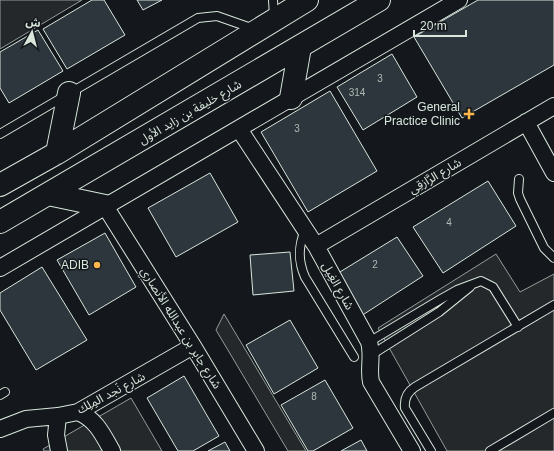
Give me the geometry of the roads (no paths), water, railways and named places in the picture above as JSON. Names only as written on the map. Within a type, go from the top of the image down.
[{"type":"main road","points":[[0,185],[57,153],[268,17],[307,0]]},
{"type":"main road","name":"شارع خليفة بن زايد الأول","points":[[0,222],[379,0]]},
{"type":"main road","points":[[291,98],[300,47]]},
{"type":"main road","points":[[57,153],[69,93]]},
{"type":"main road","points":[[48,194],[105,206]]},
{"type":"street","points":[[0,268],[459,0]]},
{"type":"street","name":"شارع الرَّازقِي","points":[[316,246],[554,106]]},
{"type":"street","points":[[526,122],[554,173]]},
{"type":"street","name":"شارع الغِيل","points":[[239,129],[316,246],[370,349]]},
{"type":"street","name":"شارع جابر بن عبدالله الأنصاري","points":[[105,206],[194,346],[256,451]]},
{"type":"street","name":"شارع نَجد المِلِك","points":[[0,429],[26,420],[78,412],[194,346]]},
{"type":"street","points":[[370,349],[371,382],[412,451]]},
{"type":"street","points":[[78,412],[88,417],[97,425],[112,451]]},
{"type":"street","points":[[58,416],[56,434],[59,451]]},
{"type":"lane","points":[[0,134],[198,18],[217,16],[268,17]]},
{"type":"lane","points":[[520,179],[518,193],[520,199],[544,248],[554,258]]},
{"type":"lane","points":[[305,230],[299,249],[301,268],[354,357]]},
{"type":"lane","points":[[370,349],[441,299],[474,284],[484,282],[493,287],[518,327]]},
{"type":"lane","points":[[370,349],[439,312],[474,284]]},
{"type":"lane","points":[[431,451],[406,408],[405,398],[407,393],[554,305]]},
{"type":"lane","points":[[490,451],[554,412]]},
{"type":"place","name":"General Practice Clinic","points":[[469,114]]},
{"type":"place","name":"ADIB","points":[[97,265]]}]
